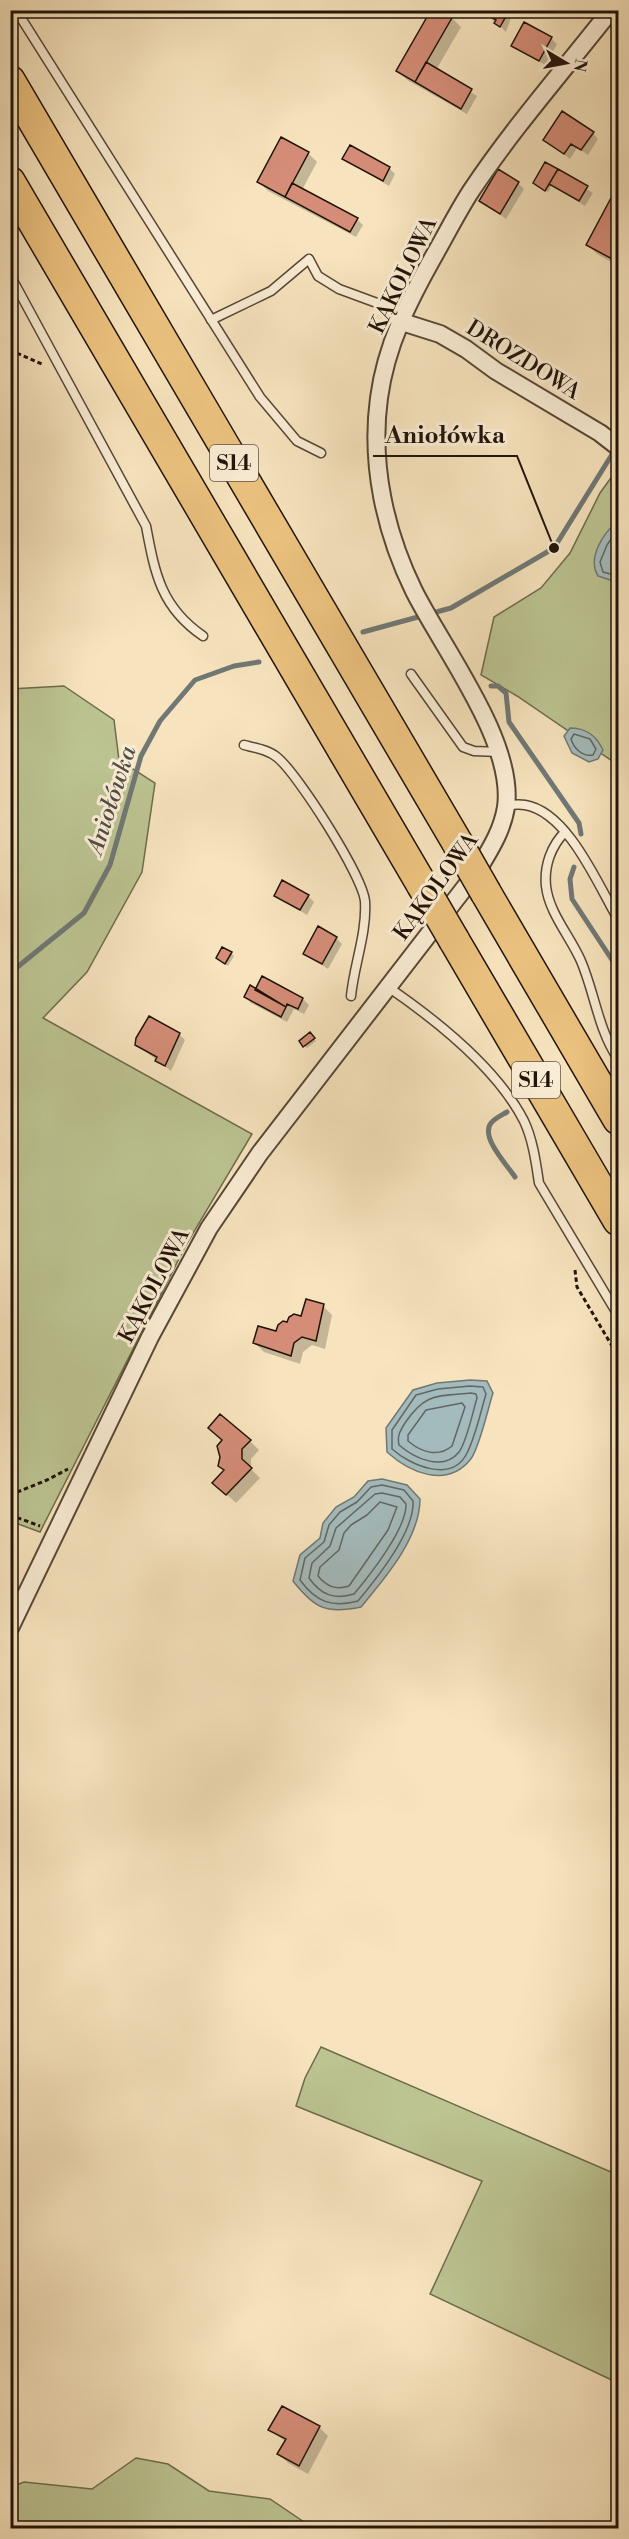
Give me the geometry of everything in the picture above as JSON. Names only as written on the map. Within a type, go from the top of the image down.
[{"type":"highway","name":"S14","points":[[10,81],[618,1119]]},
{"type":"highway","name":"S14","points":[[10,182],[618,1220]]},
{"type":"street","name":"KĄKOLOWA","points":[[10,1629],[150,1337],[209,1228],[260,1152],[476,873],[500,831],[506,805],[505,772],[494,738],[414,590],[393,539],[381,493],[377,444],[379,398],[390,348],[401,317],[470,192],[611,10]]},
{"type":"street","name":"DROZDOWA","points":[[401,317],[466,348],[496,371],[616,445]]},
{"type":"lane","points":[[16,10],[260,397],[297,441],[321,453]]},
{"type":"lane","points":[[211,320],[271,291],[309,259],[318,276],[339,289],[401,317]]},
{"type":"lane","points":[[10,275],[146,526],[153,567],[166,598],[182,621],[203,636]]},
{"type":"lane","points":[[411,674],[463,747],[474,751],[499,752]]},
{"type":"lane","points":[[244,745],[269,752],[279,758],[302,786],[358,879],[365,899],[365,915],[351,996]]},
{"type":"lane","points":[[506,805],[526,805],[543,812],[565,832],[618,920]]},
{"type":"lane","points":[[565,832],[555,842],[548,860],[546,888],[550,903],[581,961],[603,1033],[618,1059]]},
{"type":"lane","points":[[388,987],[428,1015],[487,1071],[508,1096],[525,1122],[536,1160],[539,1183],[618,1315]]},
{"type":"path","points":[[10,350],[65,374]]},
{"type":"path","points":[[570,1236],[577,1287],[618,1356]]},
{"type":"path","points":[[10,1495],[47,1480],[96,1449]]},
{"type":"path","points":[[10,1515],[56,1533]]},
{"type":"green space","points":[[618,468],[618,765],[517,696],[481,675],[494,617],[541,588],[570,553],[600,493]]},
{"type":"green space","points":[[64,686],[114,720],[119,760],[155,783],[142,872],[87,972],[43,1018],[252,1134],[186,1245],[40,1532],[10,1521],[10,689]]},
{"type":"green space","points":[[321,2047],[618,2175],[618,2383],[430,2294],[482,2181],[296,2106],[305,2078]]},
{"type":"green space","points":[[136,2458],[168,2464],[209,2491],[270,2499],[307,2524],[306,2528],[11,2528],[11,2487],[24,2482],[92,2489]]},
{"type":"water","points":[[618,521],[618,582],[616,582],[598,576],[594,562],[602,539]]},
{"type":"water","points":[[570,728],[586,731],[597,740],[603,750],[598,759],[589,762],[572,753],[564,736]]},
{"type":"water","points":[[487,1381],[493,1393],[477,1447],[470,1460],[460,1469],[450,1474],[428,1474],[406,1466],[387,1452],[386,1428],[413,1390],[437,1383]]},
{"type":"water","points":[[382,1479],[407,1485],[420,1499],[418,1514],[408,1543],[400,1557],[361,1607],[339,1610],[322,1607],[308,1598],[293,1581],[300,1555],[320,1538],[323,1523],[336,1507],[354,1497],[368,1481]]},
{"type":"building","points":[[431,10],[443,10],[453,16],[415,82],[396,71]]},
{"type":"building","points":[[479,10],[505,10],[502,16],[505,18],[500,27],[494,23],[496,20]]},
{"type":"building","points":[[524,22],[552,37],[539,61],[511,46]]},
{"type":"building","points":[[426,62],[472,89],[461,109],[415,82]]},
{"type":"building","points":[[562,111],[594,132],[581,150],[571,144],[564,154],[543,140]]},
{"type":"building","points":[[281,137],[309,152],[285,197],[257,182]]},
{"type":"building","points":[[350,145],[390,167],[383,181],[342,159]]},
{"type":"building","points":[[545,162],[558,169],[545,191],[533,183]]},
{"type":"building","points":[[498,169],[519,182],[500,214],[479,201]]},
{"type":"building","points":[[558,169],[588,186],[579,201],[549,184]]},
{"type":"building","points":[[292,183],[358,218],[350,232],[285,197]]},
{"type":"building","points":[[611,198],[618,202],[618,251],[614,260],[586,245]]},
{"type":"building","points":[[282,880],[309,895],[300,910],[274,896]]},
{"type":"building","points":[[318,926],[337,937],[322,964],[303,954]]},
{"type":"building","points":[[222,947],[232,952],[225,964],[216,958]]},
{"type":"building","points":[[262,976],[303,998],[298,1009],[287,1004],[286,1007],[255,990]]},
{"type":"building","points":[[250,985],[286,1007],[281,1017],[244,997]]},
{"type":"building","points":[[149,1016],[180,1033],[165,1066],[155,1061],[157,1057],[135,1045],[136,1038]]},
{"type":"building","points":[[310,1032],[315,1038],[303,1047],[299,1041]]},
{"type":"building","points":[[306,1299],[324,1304],[316,1341],[302,1337],[294,1343],[291,1356],[253,1343],[258,1326],[276,1331],[278,1325],[283,1321],[287,1322],[294,1314],[301,1316]]},
{"type":"building","points":[[220,1414],[251,1440],[242,1449],[242,1459],[252,1468],[226,1495],[212,1483],[224,1470],[218,1466],[220,1457],[217,1446],[222,1440],[208,1428]]},
{"type":"building","points":[[282,2406],[320,2426],[299,2466],[277,2454],[286,2439],[268,2430]]},
{"type":"waterway","name":"Aniołówka","points":[[363,632],[451,608],[554,548],[616,448]]},
{"type":"waterway","name":"Aniołówka","points":[[10,973],[84,913],[110,865],[141,756],[160,721],[195,680],[234,666],[259,662]]},
{"type":"waterway","points":[[491,686],[498,686],[506,693],[509,722],[579,823],[581,834]]},
{"type":"waterway","points":[[574,867],[570,879],[572,899],[618,969]]},
{"type":"waterway","points":[[507,1112],[491,1123],[489,1136],[496,1151],[515,1177]]},
{"type":"place","name":"Aniołówka","points":[[554,548]]}]
